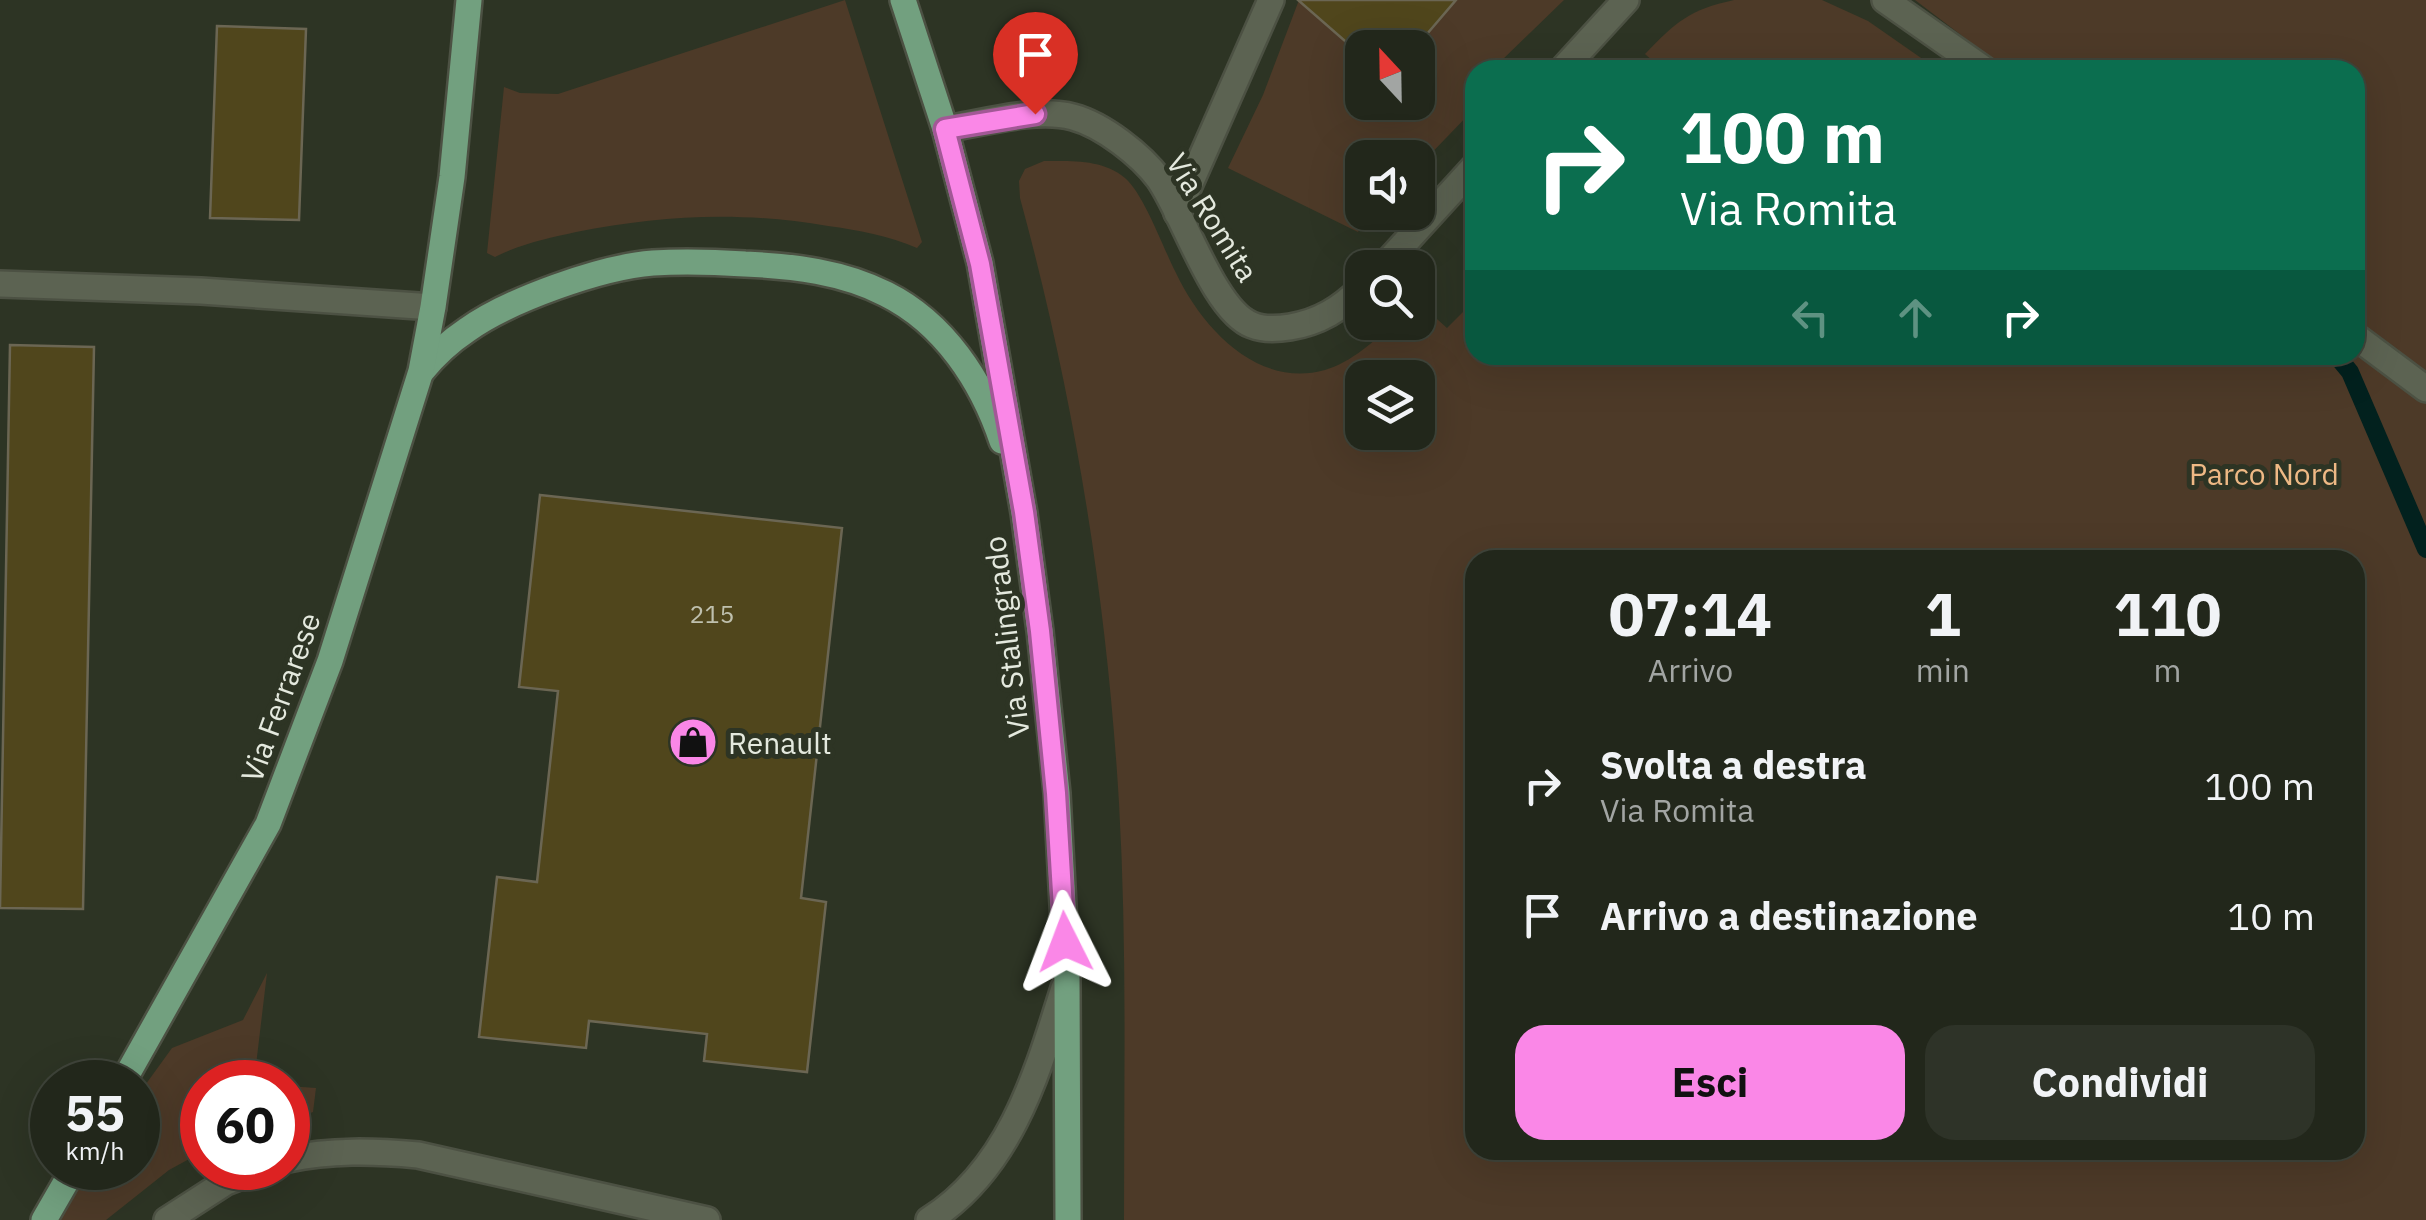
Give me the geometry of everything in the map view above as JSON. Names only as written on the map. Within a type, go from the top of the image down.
[{"type":"main road","name":"Via Ferrarese","points":[[135,1060],[268,824],[330,661],[421,372],[452,177],[468,0]]},
{"type":"main road","name":"Via Stalingrado","points":[[904,0],[945,129],[980,264],[1024,512],[1040,631],[1056,793],[1067,980],[1068,1220]]},
{"type":"main road","points":[[421,372],[440,351],[481,321],[542,293],[617,269],[707,262],[780,266],[843,277],[887,295],[922,318],[973,375],[999,434],[1024,512]]},
{"type":"main road","points":[[44,1220],[61,1190]]},
{"type":"street","points":[[1177,212],[1271,0]]},
{"type":"street","points":[[1571,60],[1626,0]]},
{"type":"street","points":[[1885,0],[1971,60]]},
{"type":"street","name":"Via Romita","points":[[945,129],[1035,114],[1072,117],[1104,130],[1158,178],[1219,291],[1239,318],[1254,326],[1277,329],[1328,316],[1345,302]]},
{"type":"street","points":[[1398,250],[1465,177]]},
{"type":"street","points":[[0,284],[200,291],[434,307]]},
{"type":"street","points":[[2365,343],[2426,389]]},
{"type":"street","points":[[929,1220],[986,1169],[1012,1128],[1028,1096],[1067,980]]},
{"type":"street","points":[[310,1155],[418,1155],[707,1220]]},
{"type":"street","points":[[167,1220],[214,1190]]},
{"type":"green space","points":[[845,0],[922,242],[917,248],[851,229],[764,218],[701,217],[608,226],[535,242],[495,257],[487,253],[504,87],[520,93],[558,94]]},
{"type":"green space","points":[[1299,0],[1564,0],[1502,60],[1465,60],[1465,118],[1435,149],[1435,140],[1345,140],[1345,226],[1228,168],[1263,95]]},
{"type":"green space","points":[[1734,0],[1822,0],[1868,21],[1924,60],[1652,60],[1645,54],[1685,18]]},
{"type":"green space","points":[[1915,0],[2426,0],[2426,544],[2350,365],[2365,365],[2365,60],[1994,60]]},
{"type":"green space","name":"Parco Nord","points":[[1044,161],[1097,164],[1125,178],[1139,196],[1187,294],[1217,333],[1235,349],[1277,371],[1300,374],[1345,361],[1345,450],[1435,450],[1435,360],[1347,360],[1374,340],[1435,340],[1435,317],[1447,328],[1465,310],[1465,365],[2343,365],[2350,372],[2426,549],[2426,1220],[1124,1220],[1123,907],[1114,727],[1097,574],[1072,423],[1019,181],[1025,169]]},
{"type":"green space","points":[[267,973],[257,1060],[180,1060],[180,1164],[160,1177],[160,1065],[172,1048],[243,1020]]},
{"type":"green space","points":[[310,1088],[316,1088],[310,1113]]},
{"type":"green space","points":[[77,1190],[144,1190],[106,1220],[60,1220]]},
{"type":"building","points":[[1298,0],[1456,0],[1430,30],[1345,30],[1345,41]]},
{"type":"building","points":[[217,26],[306,29],[299,220],[210,218]]},
{"type":"building","points":[[10,345],[94,347],[83,909],[0,908]]},
{"type":"building","points":[[540,495],[842,528],[801,898],[826,902],[807,1072],[704,1061],[707,1034],[589,1021],[586,1048],[479,1037],[497,877],[537,882],[558,691],[519,687]]},
{"type":"waterway","points":[[2344,365],[2426,549]]},
{"type":"place","name":"Renault","points":[[693,742]]},
{"type":"route","points":[[1035,114],[945,129],[980,264],[1024,512],[1056,793],[1065,942]]}]
